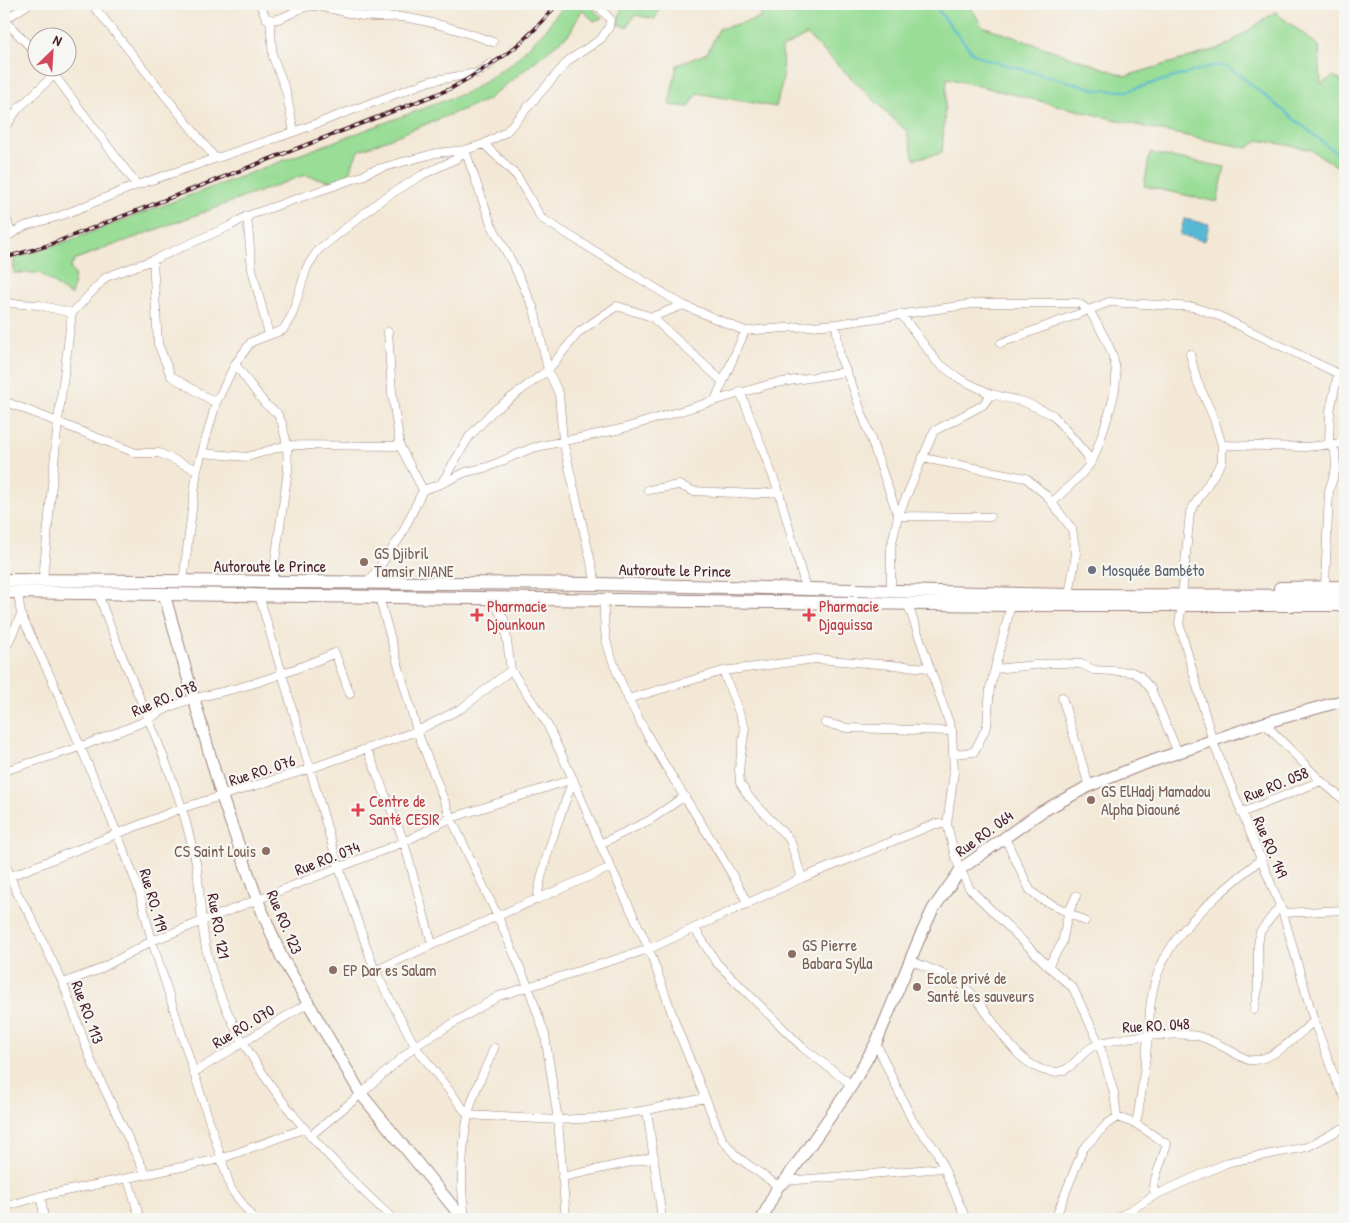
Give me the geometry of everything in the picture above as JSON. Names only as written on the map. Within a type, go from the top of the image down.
[{"type":"main road","name":"Autoroute le Prince","points":[[4,580],[596,584],[1069,595],[1182,601]]},
{"type":"main road","points":[[1182,601],[1231,590],[1322,596],[1345,586]]},
{"type":"main road","name":"Autoroute le Prince","points":[[4,592],[379,597],[490,596],[1011,604],[1345,596]]},
{"type":"main road","name":"Autoroute le Prince","points":[[1322,596],[1345,605]]},
{"type":"main road","points":[[1182,601],[1282,612],[1345,613]]},
{"type":"street","points":[[28,45],[4,20],[29,4]]},
{"type":"street","points":[[260,4],[266,18],[270,20],[278,19],[310,6],[346,11],[359,16],[400,17],[453,27],[494,42]]},
{"type":"street","points":[[346,11],[353,4]]},
{"type":"street","points":[[42,579],[58,421],[72,313],[106,276],[153,260],[230,226],[247,216],[365,176],[370,171],[436,153],[465,150],[484,144],[506,132],[569,60],[601,40],[609,27],[610,19],[600,8],[589,4]]},
{"type":"street","points":[[96,5],[215,158]]},
{"type":"street","points":[[270,20],[273,57],[286,90],[294,132]]},
{"type":"street","points":[[4,210],[8,236],[25,226],[60,216],[137,184],[294,132],[430,81],[477,74],[490,64]]},
{"type":"street","points":[[4,129],[18,109],[45,78]]},
{"type":"street","points":[[58,78],[137,184]]},
{"type":"street","points":[[484,144],[517,176],[541,218],[683,306],[745,331],[836,324],[979,303],[1078,303],[1089,310],[1106,338],[1114,360],[1117,386],[1090,463],[1053,502]]},
{"type":"street","points":[[183,582],[197,470],[204,453],[216,403],[235,364],[251,342],[283,330],[292,314],[307,267],[318,250],[381,200],[422,175],[456,159],[465,150]]},
{"type":"street","points":[[465,150],[491,224],[514,266],[534,309],[548,370],[559,394],[563,441],[596,584]]},
{"type":"street","points":[[247,216],[252,269],[268,335]]},
{"type":"street","points":[[153,260],[158,344],[172,376],[216,403]]},
{"type":"street","points":[[1001,343],[1109,302],[1194,307],[1219,316],[1342,375],[1330,411],[1329,445],[1335,451],[1336,468],[1329,491],[1322,596]]},
{"type":"street","points":[[4,304],[39,305],[72,313]]},
{"type":"street","points":[[440,484],[468,437],[492,412],[548,370],[579,332],[617,306],[652,317],[723,382]]},
{"type":"street","points":[[652,317],[683,306]]},
{"type":"street","points":[[901,314],[937,362],[960,379],[992,394],[1024,402],[1054,415],[1087,455],[1090,463]]},
{"type":"street","points":[[836,324],[840,357],[898,516]]},
{"type":"street","points":[[715,400],[745,331]]},
{"type":"street","points":[[388,332],[392,394],[400,446],[423,490]]},
{"type":"street","points":[[1190,354],[1197,381],[1213,416],[1222,445],[1306,447],[1345,444]]},
{"type":"street","points":[[235,364],[265,404],[276,413],[282,424],[287,445],[288,470],[272,582]]},
{"type":"street","points":[[368,583],[401,536],[423,490],[532,448],[621,429],[740,391],[803,377],[846,372]]},
{"type":"street","points":[[740,391],[779,492],[806,589]]},
{"type":"street","points":[[891,590],[890,548],[898,516],[934,431],[983,405],[992,394]]},
{"type":"street","points":[[4,401],[136,453],[159,453],[197,470]]},
{"type":"street","points":[[204,453],[247,457],[287,445],[400,446]]},
{"type":"street","name":"Rue RO. 149","points":[[1222,445],[1222,462],[1190,512],[1179,623],[1213,742],[1241,813],[1262,858],[1281,910],[1314,1021],[1336,1080],[1345,1098]]},
{"type":"street","points":[[923,458],[1026,478],[1053,502],[1072,529],[1076,554],[1069,595]]},
{"type":"street","points":[[648,490],[679,486],[693,491],[755,494],[779,492]]},
{"type":"street","points":[[898,516],[990,516]]},
{"type":"street","name":"Rue RO. 119","points":[[18,592],[21,616],[117,833],[138,888],[152,941],[231,1189],[254,1219]]},
{"type":"street","name":"Rue RO. 121","points":[[98,593],[116,646],[148,720],[182,808],[196,863],[202,921],[208,954],[226,1011],[244,1042],[303,1128],[357,1186],[393,1219]]},
{"type":"street","name":"Rue RO. 123","points":[[164,594],[222,797],[257,899],[281,956],[361,1094],[464,1219]]},
{"type":"street","points":[[259,595],[339,868],[375,971],[415,1046],[468,1115],[558,1120],[598,1118],[705,1098]]},
{"type":"street","points":[[490,596],[504,619],[511,670],[546,722],[573,779],[648,950],[722,1139],[736,1156],[782,1183],[943,1168]]},
{"type":"street","points":[[379,597],[417,731],[451,818],[528,986],[545,1035],[558,1120],[566,1219]]},
{"type":"street","points":[[603,598],[607,645],[628,699],[728,865],[748,904]]},
{"type":"street","points":[[907,602],[952,730],[954,772],[947,824],[955,857],[962,868],[970,888],[1048,966],[1074,988],[1099,1044],[1114,1093],[1117,1117]]},
{"type":"street","points":[[953,754],[974,752],[987,726],[990,688],[1011,604]]},
{"type":"street","points":[[4,652],[21,616]]},
{"type":"street","name":"Rue RO. 078","points":[[4,771],[80,747],[148,720],[156,714],[193,698],[282,675],[335,654],[350,694]]},
{"type":"street","points":[[628,699],[723,671],[816,659],[929,668]]},
{"type":"street","points":[[995,669],[1054,663],[1081,664],[1094,670],[1132,672],[1140,676],[1151,688],[1178,753]]},
{"type":"street","name":"Rue RO. 076","points":[[11,876],[182,808],[309,769],[417,731],[462,708],[511,670]]},
{"type":"street","points":[[723,671],[745,728],[738,769],[740,783],[748,797],[790,840],[802,878]]},
{"type":"street","points":[[1062,697],[1089,786]]},
{"type":"street","name":"Rue RO. 064","points":[[762,1219],[782,1183],[852,1086],[876,1043],[910,960],[934,909],[962,868],[1041,812],[1089,786],[1264,723],[1345,700]]},
{"type":"street","points":[[825,723],[847,728],[952,730]]},
{"type":"street","points":[[1264,723],[1321,781],[1345,801]]},
{"type":"street","points":[[367,749],[404,842],[432,944]]},
{"type":"street","points":[[537,900],[559,815],[573,779]]},
{"type":"street","name":"Rue RO. 074","points":[[63,983],[98,970],[152,941],[404,842],[451,818],[573,779]]},
{"type":"street","name":"Rue RO. 058","points":[[1241,813],[1321,781]]},
{"type":"street","points":[[600,844],[650,820],[685,796]]},
{"type":"street","points":[[310,1136],[415,1046],[499,996],[648,950],[802,878],[935,824],[947,824]]},
{"type":"street","points":[[1005,838],[1030,890],[1041,900],[1085,921]]},
{"type":"street","points":[[1136,1124],[1152,994],[1158,974],[1176,938],[1208,904],[1262,858]]},
{"type":"street","name":"Rue RO. 113","points":[[4,860],[63,983],[92,1062],[146,1175]]},
{"type":"street","points":[[375,971],[432,944],[611,867]]},
{"type":"street","points":[[1048,966],[1062,943],[1068,914],[1076,896]]},
{"type":"street","points":[[1254,1010],[1258,989],[1258,946],[1260,932],[1281,910],[1345,910]]},
{"type":"street","points":[[695,929],[716,962],[802,1047],[852,1086]]},
{"type":"street","name":"Rue RO. 048","points":[[910,960],[958,982],[970,991],[1024,1061],[1050,1072],[1065,1071],[1090,1048],[1099,1044],[1148,1036],[1200,1036],[1248,1060],[1257,1061],[1269,1056],[1314,1021]]},
{"type":"street","name":"Rue RO. 070","points":[[193,1073],[308,1003]]},
{"type":"street","points":[[876,1043],[912,1120],[936,1150],[966,1219]]},
{"type":"street","points":[[464,1219],[462,1186],[468,1115],[494,1048]]},
{"type":"street","points":[[647,1110],[662,1219]]},
{"type":"street","points":[[1117,1117],[1136,1124],[1167,1144],[1153,1185],[1155,1195]]},
{"type":"street","points":[[1055,1219],[1083,1149],[1106,1124],[1117,1117]]},
{"type":"street","points":[[1116,1219],[1155,1195],[1229,1162],[1307,1147],[1345,1127]]},
{"type":"street","points":[[4,1207],[41,1196],[220,1159],[303,1128]]},
{"type":"street","points":[[562,1177],[654,1157]]},
{"type":"street","points":[[128,1179],[140,1219]]},
{"type":"street","points":[[41,1196],[44,1219]]},
{"type":"green space","points":[[564,4],[588,4],[602,18],[594,21],[582,10],[569,34],[487,100],[358,151],[348,175],[337,183],[305,175],[76,259],[70,268],[75,275],[71,296],[40,273],[14,273],[14,258],[65,242],[470,91],[511,64],[546,29]]},
{"type":"green space","points":[[623,4],[661,4],[655,19],[635,15],[627,27],[617,24]]},
{"type":"green space","points":[[761,4],[969,4],[982,26],[1126,76],[1224,47],[1275,12],[1319,46],[1321,84],[1334,76],[1345,84],[1345,171],[1309,149],[1259,140],[1248,148],[1157,130],[947,78],[942,153],[914,159],[907,132],[807,35],[782,48],[783,79],[776,107],[697,93],[689,107],[669,105],[677,65],[707,53],[719,29],[760,18]]},
{"type":"green space","points":[[1150,153],[1225,167],[1217,202],[1144,186]]},
{"type":"water","points":[[1184,219],[1209,224],[1205,241],[1180,235]]},
{"type":"waterway","points":[[897,4],[905,4]]},
{"type":"waterway","points":[[933,4],[973,53],[985,59],[1099,90],[1127,91],[1212,66],[1224,66],[1238,74],[1345,160]]},
{"type":"railway","points":[[4,258],[46,246],[450,89],[496,62],[521,43],[557,4]]},
{"type":"place","name":"GS Djibril Tamsir NIANE","points":[[364,562]]},
{"type":"place","name":"Mosquée Bambéto","points":[[1092,570]]},
{"type":"place","name":"Pharmacie Djounkoun","points":[[477,615]]},
{"type":"place","name":"Pharmacie Djaguissa","points":[[809,615]]},
{"type":"place","name":"GS ElHadj Mamadou Alpha Diaouné","points":[[1091,800]]},
{"type":"place","name":"Centre de Santé CESIR","points":[[358,810]]},
{"type":"place","name":"CS Saint Louis","points":[[266,851]]},
{"type":"place","name":"GS Pierre Babara Sylla","points":[[792,954]]},
{"type":"place","name":"EP Dar es Salam","points":[[333,970]]},
{"type":"place","name":"Ecole privé de Santé les sauveurs","points":[[917,987]]}]
